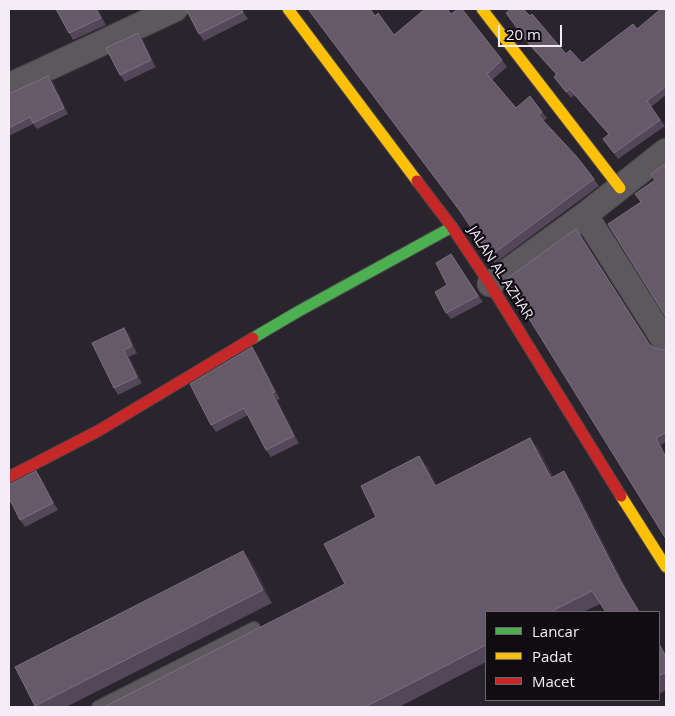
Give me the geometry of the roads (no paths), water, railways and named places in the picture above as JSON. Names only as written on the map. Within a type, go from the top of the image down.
[{"type":"street","points":[[9,86],[175,9]]},
{"type":"street","name":"JALAN AL AZHAR","points":[[288,9],[452,227],[490,284],[666,568]]},
{"type":"street","points":[[482,9],[620,188]]},
{"type":"street","points":[[490,284],[585,215],[666,151]]},
{"type":"street","points":[[585,215],[666,343]]},
{"type":"street","points":[[9,477],[98,430],[283,320],[452,227]]},
{"type":"lane","points":[[98,707],[254,628]]}]
